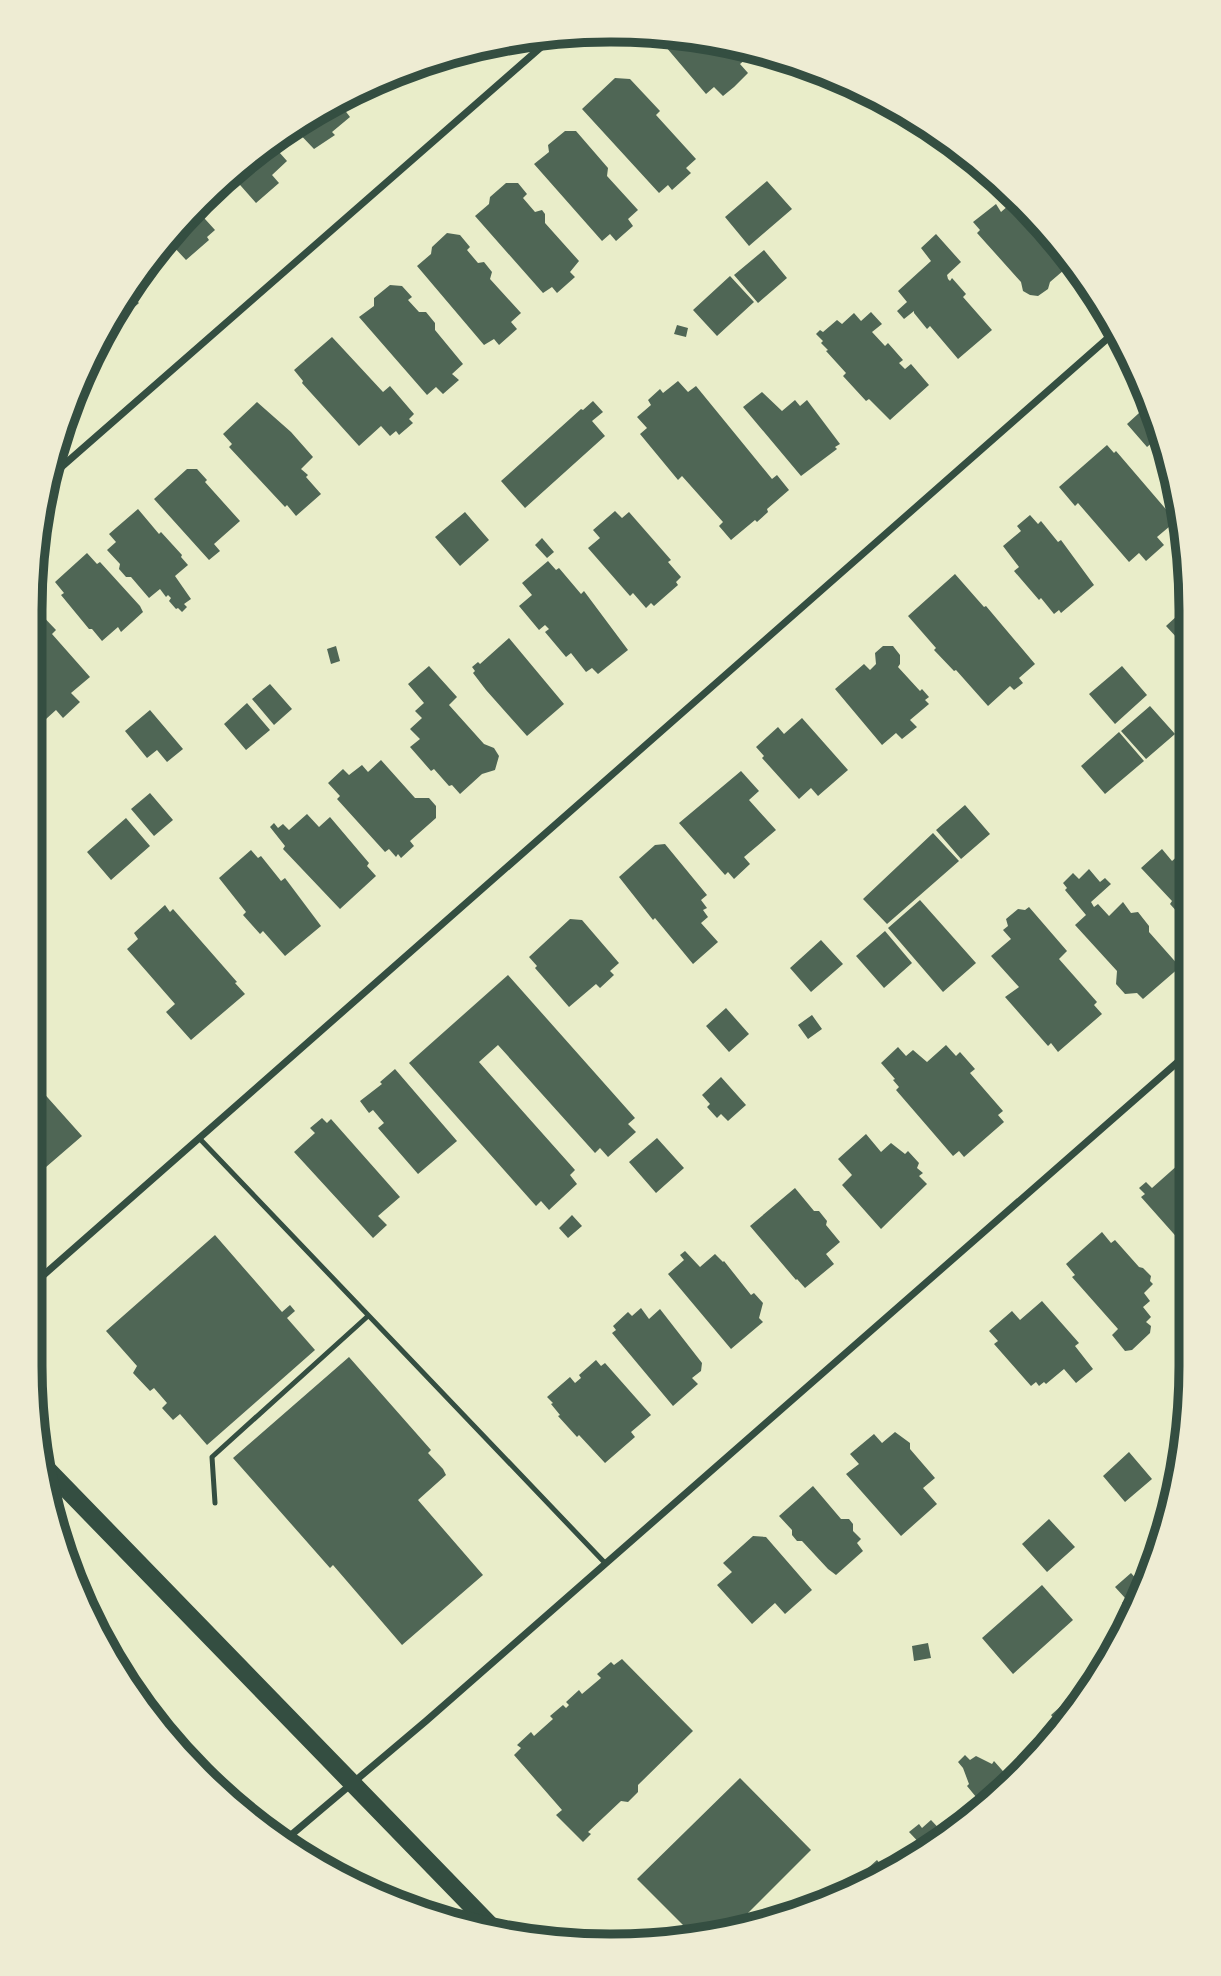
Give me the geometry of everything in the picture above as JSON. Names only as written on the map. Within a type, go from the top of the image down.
[{"type":"main road","points":[[53,1475],[485,1920]]},
{"type":"street","points":[[60,468],[542,46]]},
{"type":"street","points":[[42,1276],[1109,337]]},
{"type":"street","points":[[291,1835],[1179,1061]]},
{"type":"lane","points":[[199,1138],[605,1563]]},
{"type":"lane","points":[[215,1503],[212,1457],[368,1316]]},
{"type":"building","points":[[664,45],[747,59],[740,64],[748,73],[734,87],[723,96],[714,87],[706,94]]},
{"type":"building","points":[[615,78],[630,79],[660,111],[656,115],[696,159],[686,168],[691,173],[672,190],[668,185],[659,193],[582,109]]},
{"type":"building","points":[[344,109],[350,117],[332,132],[335,135],[314,149],[300,135]]},
{"type":"building","points":[[565,131],[576,131],[608,168],[607,176],[638,210],[628,219],[633,226],[616,241],[610,234],[602,241],[534,164],[549,152],[548,145]]},
{"type":"building","points":[[277,150],[287,161],[272,175],[279,183],[256,203],[237,182]]},
{"type":"building","points":[[767,181],[792,209],[749,246],[725,217]]},
{"type":"building","points":[[506,183],[518,183],[527,194],[523,198],[535,212],[542,210],[545,223],[579,261],[570,272],[575,277],[557,293],[552,287],[543,293],[475,216]]},
{"type":"building","points":[[996,204],[1001,212],[1008,206],[1065,269],[1038,296],[1023,291],[1021,282],[977,233],[980,230],[973,222]]},
{"type":"building","points":[[202,216],[215,230],[207,237],[209,240],[186,260],[174,247]]},
{"type":"building","points":[[447,233],[460,235],[470,247],[467,250],[478,263],[484,262],[492,272],[490,279],[521,313],[511,322],[517,329],[499,345],[494,339],[484,345],[417,266],[431,254],[432,247]]},
{"type":"building","points":[[936,234],[961,262],[947,275],[948,279],[950,281],[952,278],[966,294],[963,297],[992,330],[958,359],[930,326],[927,329],[914,311],[904,319],[897,311],[907,302],[898,291],[931,261],[921,248]]},
{"type":"building","points":[[764,250],[787,278],[758,303],[734,275]]},
{"type":"building","points":[[730,276],[754,302],[717,336],[693,310]]},
{"type":"building","points":[[390,285],[402,286],[412,297],[408,300],[419,312],[426,312],[435,323],[435,330],[463,364],[452,374],[459,380],[443,394],[436,387],[427,395],[359,317],[374,306],[374,298]]},
{"type":"building","points":[[135,299],[139,303],[125,316]]},
{"type":"building","points":[[871,312],[882,324],[872,332],[885,346],[888,343],[903,360],[899,363],[905,369],[911,364],[929,385],[890,420],[869,399],[866,401],[843,376],[846,373],[826,351],[828,350],[821,343],[823,341],[816,334],[820,330],[823,332],[837,320],[842,324],[854,313],[861,321]]},
{"type":"building","points":[[677,325],[688,328],[686,337],[674,334]]},
{"type":"building","points":[[332,337],[383,392],[390,386],[414,414],[409,419],[413,423],[399,435],[396,431],[390,436],[381,426],[359,446],[302,383],[294,370]]},
{"type":"building","points":[[678,381],[688,392],[696,386],[772,479],[777,475],[789,490],[767,509],[768,512],[757,522],[755,520],[731,540],[719,526],[723,522],[682,476],[678,480],[640,434],[647,428],[637,417],[651,405],[648,400],[660,389],[663,393]]},
{"type":"building","points":[[762,392],[782,411],[795,400],[800,406],[807,400],[840,444],[835,447],[837,449],[801,476],[743,407]]},
{"type":"building","points":[[593,401],[603,412],[592,421],[605,436],[525,508],[501,481]]},
{"type":"building","points":[[257,402],[291,432],[313,457],[301,469],[321,494],[296,516],[229,447],[232,444],[223,434]]},
{"type":"building","points":[[1142,410],[1153,442],[1147,447],[1127,424]]},
{"type":"building","points":[[1107,445],[1114,453],[1116,451],[1170,514],[1172,524],[1157,537],[1164,545],[1146,561],[1139,553],[1129,562],[1078,503],[1075,506],[1059,487]]},
{"type":"building","points":[[187,469],[197,469],[207,480],[205,482],[240,521],[214,544],[220,551],[209,560],[154,499]]},
{"type":"building","points":[[138,509],[159,534],[161,532],[182,555],[188,565],[175,576],[191,599],[184,604],[187,607],[182,612],[176,609],[169,601],[171,598],[168,595],[166,597],[160,589],[149,598],[131,577],[126,577],[119,569],[120,564],[107,550],[116,542],[109,534]]},
{"type":"building","points":[[615,511],[622,518],[629,512],[671,560],[668,562],[681,577],[676,582],[678,585],[654,606],[651,603],[646,608],[633,593],[630,596],[588,548],[600,538],[593,530]]},
{"type":"building","points":[[465,512],[489,540],[460,566],[435,537]]},
{"type":"building","points":[[1030,515],[1038,524],[1041,521],[1058,542],[1061,540],[1094,585],[1061,613],[1059,610],[1054,614],[1041,598],[1039,600],[1014,571],[1019,567],[1003,546],[1021,531],[1017,526]]},
{"type":"building","points":[[542,538],[554,552],[547,558],[535,545]]},
{"type":"building","points":[[87,553],[97,564],[100,562],[143,612],[121,632],[118,627],[102,641],[61,595],[64,593],[55,582]]},
{"type":"building","points":[[548,561],[556,570],[559,568],[581,594],[584,591],[628,650],[598,674],[592,668],[586,672],[571,653],[566,657],[545,632],[549,629],[545,625],[539,630],[519,606],[532,595],[522,583]]},
{"type":"building","points":[[955,574],[1035,664],[1019,678],[1023,683],[1014,690],[1010,686],[988,706],[934,650],[936,648],[908,616]]},
{"type":"building","points":[[1179,614],[1179,640],[1166,626]]},
{"type":"building","points":[[42,615],[56,630],[52,634],[90,677],[71,693],[80,702],[63,718],[56,710],[46,719],[42,715]]},
{"type":"building","points":[[509,638],[564,704],[527,736],[473,673],[475,671],[472,667],[478,662],[480,664]]},
{"type":"building","points":[[336,646],[340,661],[331,664],[327,649]]},
{"type":"building","points":[[883,646],[893,646],[900,655],[898,667],[929,697],[925,700],[929,704],[910,720],[917,727],[902,739],[896,733],[882,745],[835,689],[864,664],[870,670],[876,664],[875,653]]},
{"type":"building","points":[[429,666],[457,697],[449,705],[484,744],[494,748],[499,756],[495,770],[482,774],[460,794],[434,769],[431,771],[410,747],[420,739],[410,729],[422,718],[415,711],[424,703],[408,684]]},
{"type":"building","points":[[1122,666],[1147,695],[1115,724],[1089,694]]},
{"type":"building","points":[[270,684],[292,709],[274,725],[252,699]]},
{"type":"building","points":[[247,703],[270,730],[246,750],[224,724]]},
{"type":"building","points":[[1150,706],[1175,734],[1146,759],[1121,731]]},
{"type":"building","points":[[150,710],[183,749],[167,762],[157,750],[147,758],[125,731]]},
{"type":"building","points":[[802,718],[848,770],[818,796],[811,788],[799,799],[762,758],[764,756],[756,747],[778,727],[784,734]]},
{"type":"building","points":[[1119,732],[1144,761],[1105,794],[1081,766]]},
{"type":"building","points":[[381,760],[415,798],[429,798],[436,806],[436,818],[410,841],[414,846],[401,858],[398,854],[396,857],[389,849],[385,852],[337,799],[340,796],[328,783],[343,769],[349,775],[362,765],[368,772]]},
{"type":"building","points":[[741,771],[759,791],[749,800],[776,830],[744,857],[750,864],[734,879],[728,872],[725,875],[679,823]]},
{"type":"building","points":[[150,793],[173,820],[154,836],[131,809]]},
{"type":"building","points":[[965,805],[990,834],[961,859],[936,830]]},
{"type":"building","points":[[307,814],[319,827],[330,817],[369,863],[367,866],[376,876],[340,909],[283,849],[285,846],[270,827],[274,823],[278,828],[283,824],[289,830]]},
{"type":"building","points":[[126,818],[150,846],[111,880],[87,852]]},
{"type":"building","points":[[933,833],[959,861],[887,924],[863,899]]},
{"type":"building","points":[[665,844],[707,895],[701,900],[707,908],[703,910],[708,917],[701,923],[718,942],[693,964],[619,877],[655,845]]},
{"type":"building","points":[[1162,849],[1172,861],[1179,855],[1179,914],[1170,904],[1172,901],[1141,868]]},
{"type":"building","points":[[251,850],[258,858],[261,856],[281,881],[285,878],[321,926],[285,956],[263,931],[260,934],[243,915],[246,912],[219,878]]},
{"type":"building","points":[[1089,869],[1100,882],[1105,878],[1111,884],[1091,902],[1094,907],[1098,904],[1109,916],[1123,902],[1131,913],[1138,912],[1149,926],[1149,932],[1179,966],[1143,999],[1137,993],[1125,994],[1116,984],[1117,971],[1075,925],[1086,915],[1065,890],[1067,888],[1063,883],[1073,873],[1079,879]]},
{"type":"building","points":[[920,900],[976,963],[943,992],[888,928]]},
{"type":"building","points":[[165,905],[170,912],[173,909],[245,994],[191,1040],[166,1012],[175,1004],[127,949],[138,939],[134,933]]},
{"type":"building","points":[[1029,907],[1067,951],[1059,959],[1097,1002],[1094,1005],[1102,1014],[1058,1052],[1051,1043],[1048,1046],[1005,997],[1019,987],[991,956],[1011,939],[1003,930],[1008,926],[1006,919],[1018,909],[1025,910]]},
{"type":"building","points":[[570,919],[582,920],[619,963],[610,971],[614,975],[600,988],[596,984],[569,1007],[535,968],[537,966],[529,957]]},
{"type":"building","points":[[885,931],[912,963],[884,988],[856,956]]},
{"type":"building","points":[[821,940],[843,964],[811,992],[790,968]]},
{"type":"building","points":[[508,975],[635,1118],[628,1124],[636,1132],[608,1157],[600,1148],[595,1153],[498,1045],[479,1062],[575,1170],[570,1175],[577,1184],[549,1210],[541,1201],[536,1206],[409,1063]]},
{"type":"building","points":[[726,1008],[749,1034],[729,1052],[706,1026]]},
{"type":"building","points":[[812,1015],[822,1029],[808,1039],[798,1025]]},
{"type":"building","points":[[946,1045],[956,1056],[960,1052],[975,1069],[970,1073],[1003,1111],[998,1115],[1004,1122],[964,1157],[959,1151],[953,1156],[896,1090],[899,1087],[893,1080],[895,1079],[881,1063],[898,1047],[906,1056],[913,1050],[927,1062]]},
{"type":"building","points":[[395,1069],[457,1141],[418,1174],[378,1128],[384,1123],[373,1110],[369,1113],[360,1101],[382,1084],[380,1082]]},
{"type":"building","points":[[721,1077],[746,1105],[728,1121],[721,1114],[717,1118],[707,1107],[710,1104],[702,1095]]},
{"type":"building","points":[[42,1091],[82,1136],[42,1171]]},
{"type":"building","points":[[322,1118],[327,1123],[331,1119],[400,1197],[378,1216],[387,1225],[373,1238],[294,1152],[315,1133],[310,1128]]},
{"type":"building","points":[[866,1134],[881,1152],[891,1143],[905,1154],[908,1151],[919,1163],[917,1168],[923,1173],[919,1176],[927,1184],[881,1229],[842,1185],[852,1175],[838,1159]]},
{"type":"building","points":[[657,1138],[684,1168],[656,1193],[629,1162]]},
{"type":"building","points":[[1179,1164],[1179,1240],[1141,1197],[1145,1194],[1139,1188],[1146,1182],[1152,1188]]},
{"type":"building","points":[[795,1188],[814,1211],[819,1211],[840,1242],[826,1254],[834,1264],[805,1288],[750,1226]]},
{"type":"building","points":[[572,1215],[582,1226],[568,1238],[559,1228]]},
{"type":"building","points":[[1102,1232],[1111,1243],[1115,1240],[1139,1267],[1151,1276],[1150,1281],[1153,1284],[1144,1293],[1150,1301],[1143,1307],[1151,1317],[1146,1322],[1151,1326],[1150,1333],[1132,1350],[1125,1351],[1112,1335],[1118,1329],[1072,1277],[1075,1275],[1066,1264]]},
{"type":"building","points":[[215,1235],[282,1312],[290,1305],[295,1311],[287,1318],[315,1350],[207,1445],[180,1414],[173,1420],[162,1408],[167,1403],[154,1388],[150,1391],[133,1373],[137,1366],[106,1331]]},
{"type":"building","points":[[685,1251],[700,1267],[715,1254],[724,1261],[751,1295],[754,1293],[763,1303],[759,1318],[763,1322],[731,1349],[668,1274],[684,1260],[680,1255]]},
{"type":"building","points":[[1042,1301],[1079,1343],[1075,1346],[1093,1369],[1076,1383],[1064,1369],[1046,1384],[1044,1382],[1039,1386],[1036,1382],[1031,1386],[994,1344],[998,1341],[989,1331],[1012,1311],[1020,1320]]},
{"type":"building","points":[[641,1308],[649,1319],[660,1309],[702,1363],[701,1371],[692,1378],[698,1384],[673,1406],[612,1333],[616,1330],[613,1326],[628,1312],[632,1316]]},
{"type":"building","points":[[349,1357],[431,1450],[428,1453],[443,1469],[446,1475],[418,1500],[483,1575],[402,1645],[333,1565],[330,1568],[233,1458]]},
{"type":"building","points":[[596,1360],[601,1366],[605,1363],[651,1415],[631,1432],[635,1437],[605,1463],[558,1416],[560,1415],[547,1397],[570,1377],[575,1383],[581,1378],[579,1375]]},
{"type":"building","points":[[895,1432],[910,1443],[910,1449],[935,1478],[923,1488],[937,1504],[901,1536],[846,1474],[859,1464],[850,1454],[874,1434],[882,1443]]},
{"type":"building","points":[[1129,1452],[1152,1479],[1125,1502],[1103,1476]]},
{"type":"building","points":[[813,1486],[841,1519],[849,1519],[853,1524],[853,1531],[861,1539],[857,1543],[863,1551],[836,1575],[802,1541],[797,1541],[792,1530],[779,1516]]},
{"type":"building","points":[[1049,1519],[1075,1547],[1047,1572],[1022,1544]]},
{"type":"building","points":[[753,1536],[766,1537],[812,1590],[785,1614],[775,1603],[752,1624],[717,1585],[732,1572],[723,1563]]},
{"type":"building","points":[[1131,1573],[1137,1580],[1125,1606],[1122,1603],[1126,1599],[1115,1587]]},
{"type":"building","points":[[1042,1585],[1073,1620],[1013,1674],[982,1638]]},
{"type":"building","points":[[928,1643],[931,1658],[914,1661],[912,1646]]},
{"type":"building","points":[[622,1659],[693,1731],[638,1785],[638,1792],[628,1802],[621,1801],[588,1832],[591,1834],[583,1842],[556,1815],[562,1810],[514,1755],[521,1748],[517,1745],[531,1732],[534,1736],[553,1719],[550,1716],[563,1705],[566,1708],[569,1705],[566,1702],[579,1690],[582,1694],[601,1678],[597,1674],[611,1662],[614,1665]]},
{"type":"building","points":[[1061,1706],[1064,1709],[1055,1720],[1051,1715]]},
{"type":"building","points":[[965,1755],[970,1760],[976,1756],[992,1764],[994,1761],[1005,1774],[978,1799],[967,1786],[969,1784],[963,1768],[958,1762]]},
{"type":"building","points":[[740,1778],[811,1850],[743,1918],[687,1929],[637,1879]]},
{"type":"building","points":[[931,1820],[939,1829],[919,1843],[909,1832],[919,1824],[922,1828]]},
{"type":"building","points":[[877,1860],[881,1865],[869,1871],[867,1869]]}]
